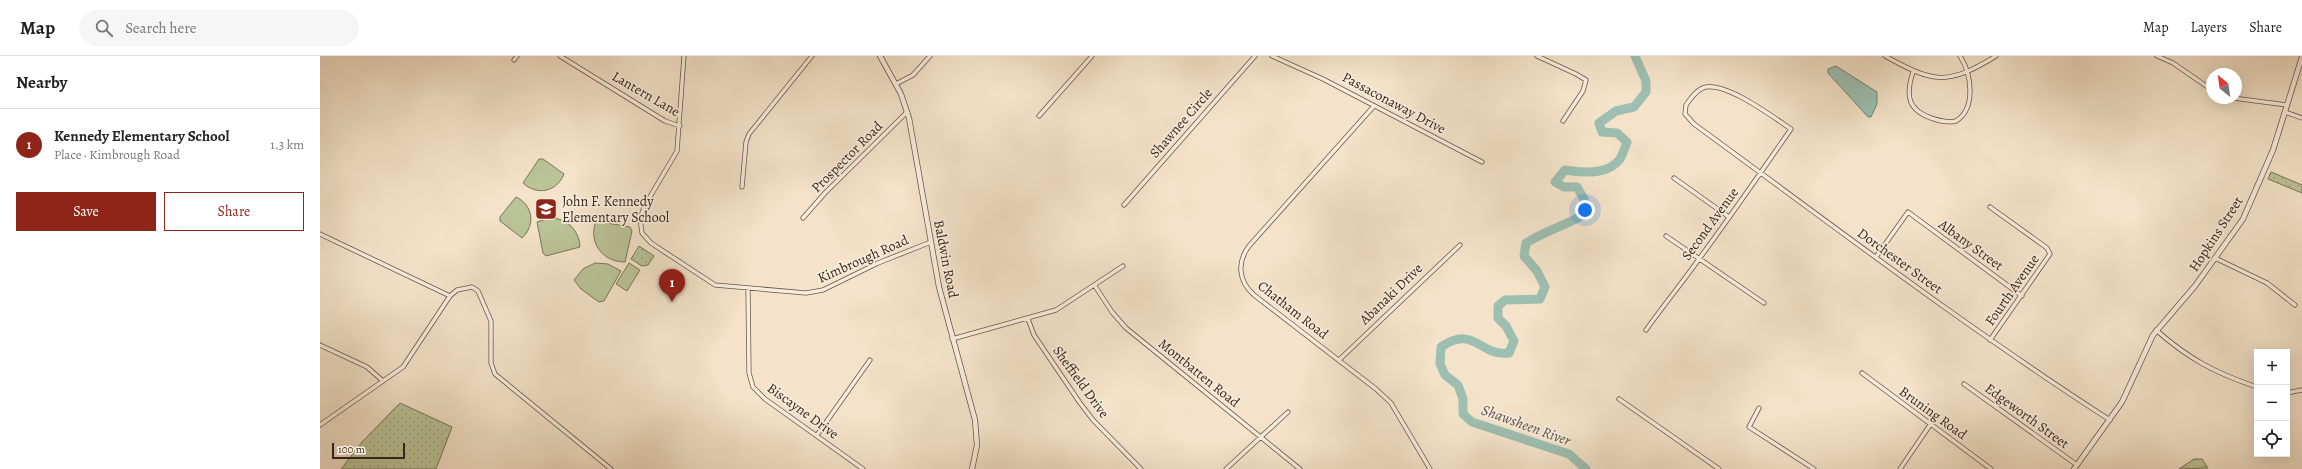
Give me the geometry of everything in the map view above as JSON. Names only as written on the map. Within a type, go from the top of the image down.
[{"type":"street","points":[[514,60],[517,56]]},
{"type":"street","name":"Lantern Lane","points":[[560,56],[665,121],[680,126]]},
{"type":"street","name":"Kimbrough Road","points":[[684,56],[680,126],[676,154],[641,214],[640,226],[645,238],[714,285],[801,293],[818,291],[883,261],[930,242]]},
{"type":"street","points":[[742,186],[746,142],[749,134],[812,56]]},
{"type":"street","name":"Baldwin Road","points":[[880,56],[896,84],[907,112],[941,295],[975,424],[977,445],[972,469]]},
{"type":"street","points":[[896,84],[914,75],[930,56]]},
{"type":"street","points":[[1039,116],[1092,56]]},
{"type":"street","name":"Shawnee Circle","points":[[1124,205],[1255,56]]},
{"type":"street","name":"Passaconaway Drive","points":[[1272,56],[1323,79],[1482,162]]},
{"type":"street","points":[[1537,56],[1586,80],[1583,91],[1563,121]]},
{"type":"street","points":[[1885,56],[1913,72],[1943,77],[1968,72],[1996,56]]},
{"type":"street","points":[[1913,72],[1910,91],[1913,108],[1925,116],[1950,122],[1959,118],[1965,109],[1970,89],[1968,72],[1960,56]]},
{"type":"street","points":[[2157,56],[2173,63],[2206,86]]},
{"type":"street","name":"Hopkins Street","points":[[2076,467],[2119,406],[2132,383],[2143,352],[2156,330],[2189,293],[2215,258],[2248,207],[2269,162],[2302,57]]},
{"type":"street","name":"Dorchester Street","points":[[1791,129],[1738,96],[1719,88],[1707,87],[1693,96],[1686,105],[1685,110],[1687,117],[1694,124],[1990,340],[2110,420]]},
{"type":"street","points":[[2242,99],[2287,105]]},
{"type":"street","name":"Chatham Road","points":[[1374,106],[1250,246],[1243,256],[1241,266],[1242,277],[1250,291],[1339,360],[1391,403],[1430,469]]},
{"type":"street","name":"Prospector Road","points":[[803,218],[825,193],[907,112]]},
{"type":"street","points":[[2285,112],[2302,118]]},
{"type":"street","name":"Second Avenue","points":[[1646,330],[1700,259],[1791,129]]},
{"type":"street","points":[[1674,178],[1729,217]]},
{"type":"street","name":"Fourth Avenue","points":[[1990,207],[2050,252],[2049,257],[1990,340]]},
{"type":"street","name":"Albany Street","points":[[1876,257],[1908,212],[2022,296]]},
{"type":"street","points":[[320,234],[450,296]]},
{"type":"street","points":[[1666,236],[1764,303]]},
{"type":"street","name":"Abanaki Drive","points":[[1339,360],[1460,245]]},
{"type":"street","points":[[2215,258],[2267,283],[2295,305]]},
{"type":"street","points":[[952,339],[1056,310],[1095,286],[1123,266]]},
{"type":"street","name":"Montbatten Road","points":[[1095,286],[1112,312],[1126,328],[1300,469]]},
{"type":"street","points":[[320,425],[383,381],[407,362],[450,296],[457,290],[464,287],[472,287],[478,290],[491,321],[491,363],[496,374],[611,469]]},
{"type":"street","name":"Biscayne Drive","points":[[748,288],[748,366],[753,387],[765,399],[863,469]]},
{"type":"street","name":"Sheffield Drive","points":[[1028,319],[1034,335],[1080,403],[1093,420],[1141,469]]},
{"type":"street","points":[[2156,330],[2188,356],[2207,368],[2254,386]]},
{"type":"street","points":[[320,345],[367,367],[383,381]]},
{"type":"street","points":[[817,436],[870,360]]},
{"type":"street","name":"Bruning Road","points":[[1862,373],[1991,469]]},
{"type":"street","name":"Edgeworth Street","points":[[1964,384],[2076,467]]},
{"type":"street","points":[[2290,392],[2302,390]]},
{"type":"street","points":[[1619,399],[1719,469]]},
{"type":"street","points":[[1759,408],[1749,428],[1814,469]]},
{"type":"street","points":[[1226,469],[1288,412]]},
{"type":"street","points":[[1900,469],[1930,425]]},
{"type":"green space","points":[[539,159],[543,159],[564,174],[557,185],[540,191],[534,190],[523,183]]},
{"type":"green space","points":[[2271,172],[2302,185],[2302,193],[2268,179]]},
{"type":"green space","points":[[516,197],[526,205],[531,216],[529,227],[522,238],[500,221],[500,217]]},
{"type":"green space","points":[[550,218],[562,220],[571,226],[575,230],[580,247],[546,256],[543,253],[537,222]]},
{"type":"green space","points":[[596,221],[630,227],[632,231],[625,262],[610,259],[599,249],[594,236]]},
{"type":"green space","points":[[639,246],[654,256],[648,265],[642,266],[631,259]]},
{"type":"green space","points":[[595,263],[608,264],[621,271],[604,301],[599,302],[581,289],[574,280],[583,269]]},
{"type":"green space","points":[[629,263],[640,270],[627,291],[616,284]]},
{"type":"green space","points":[[400,403],[452,427],[436,469],[341,469],[362,442]]},
{"type":"green space","points":[[2194,459],[2202,459],[2208,468],[2179,469]]},
{"type":"shaded area","points":[[1836,66],[1877,92],[1877,104],[1871,117],[1868,117],[1828,73],[1828,69]]},
{"type":"waterway","name":"Shawsheen River","points":[[1586,469],[1569,454],[1472,422],[1463,414],[1463,399],[1458,385],[1445,375],[1440,364],[1441,347],[1452,341],[1462,339],[1470,340],[1490,351],[1509,353],[1514,341],[1506,326],[1498,318],[1498,306],[1505,300],[1540,299],[1545,287],[1537,271],[1524,256],[1526,243],[1585,214],[1584,199],[1577,187],[1564,187],[1555,182],[1565,170],[1594,172],[1609,168],[1620,159],[1627,142],[1617,133],[1602,132],[1599,123],[1616,111],[1634,107],[1646,92],[1646,81],[1635,56]]},
{"type":"place","name":"John F. Kennedy Elementary School","points":[[546,209]]},
{"type":"place","name":"Kennedy Elementary School","points":[[672,302]]}]
